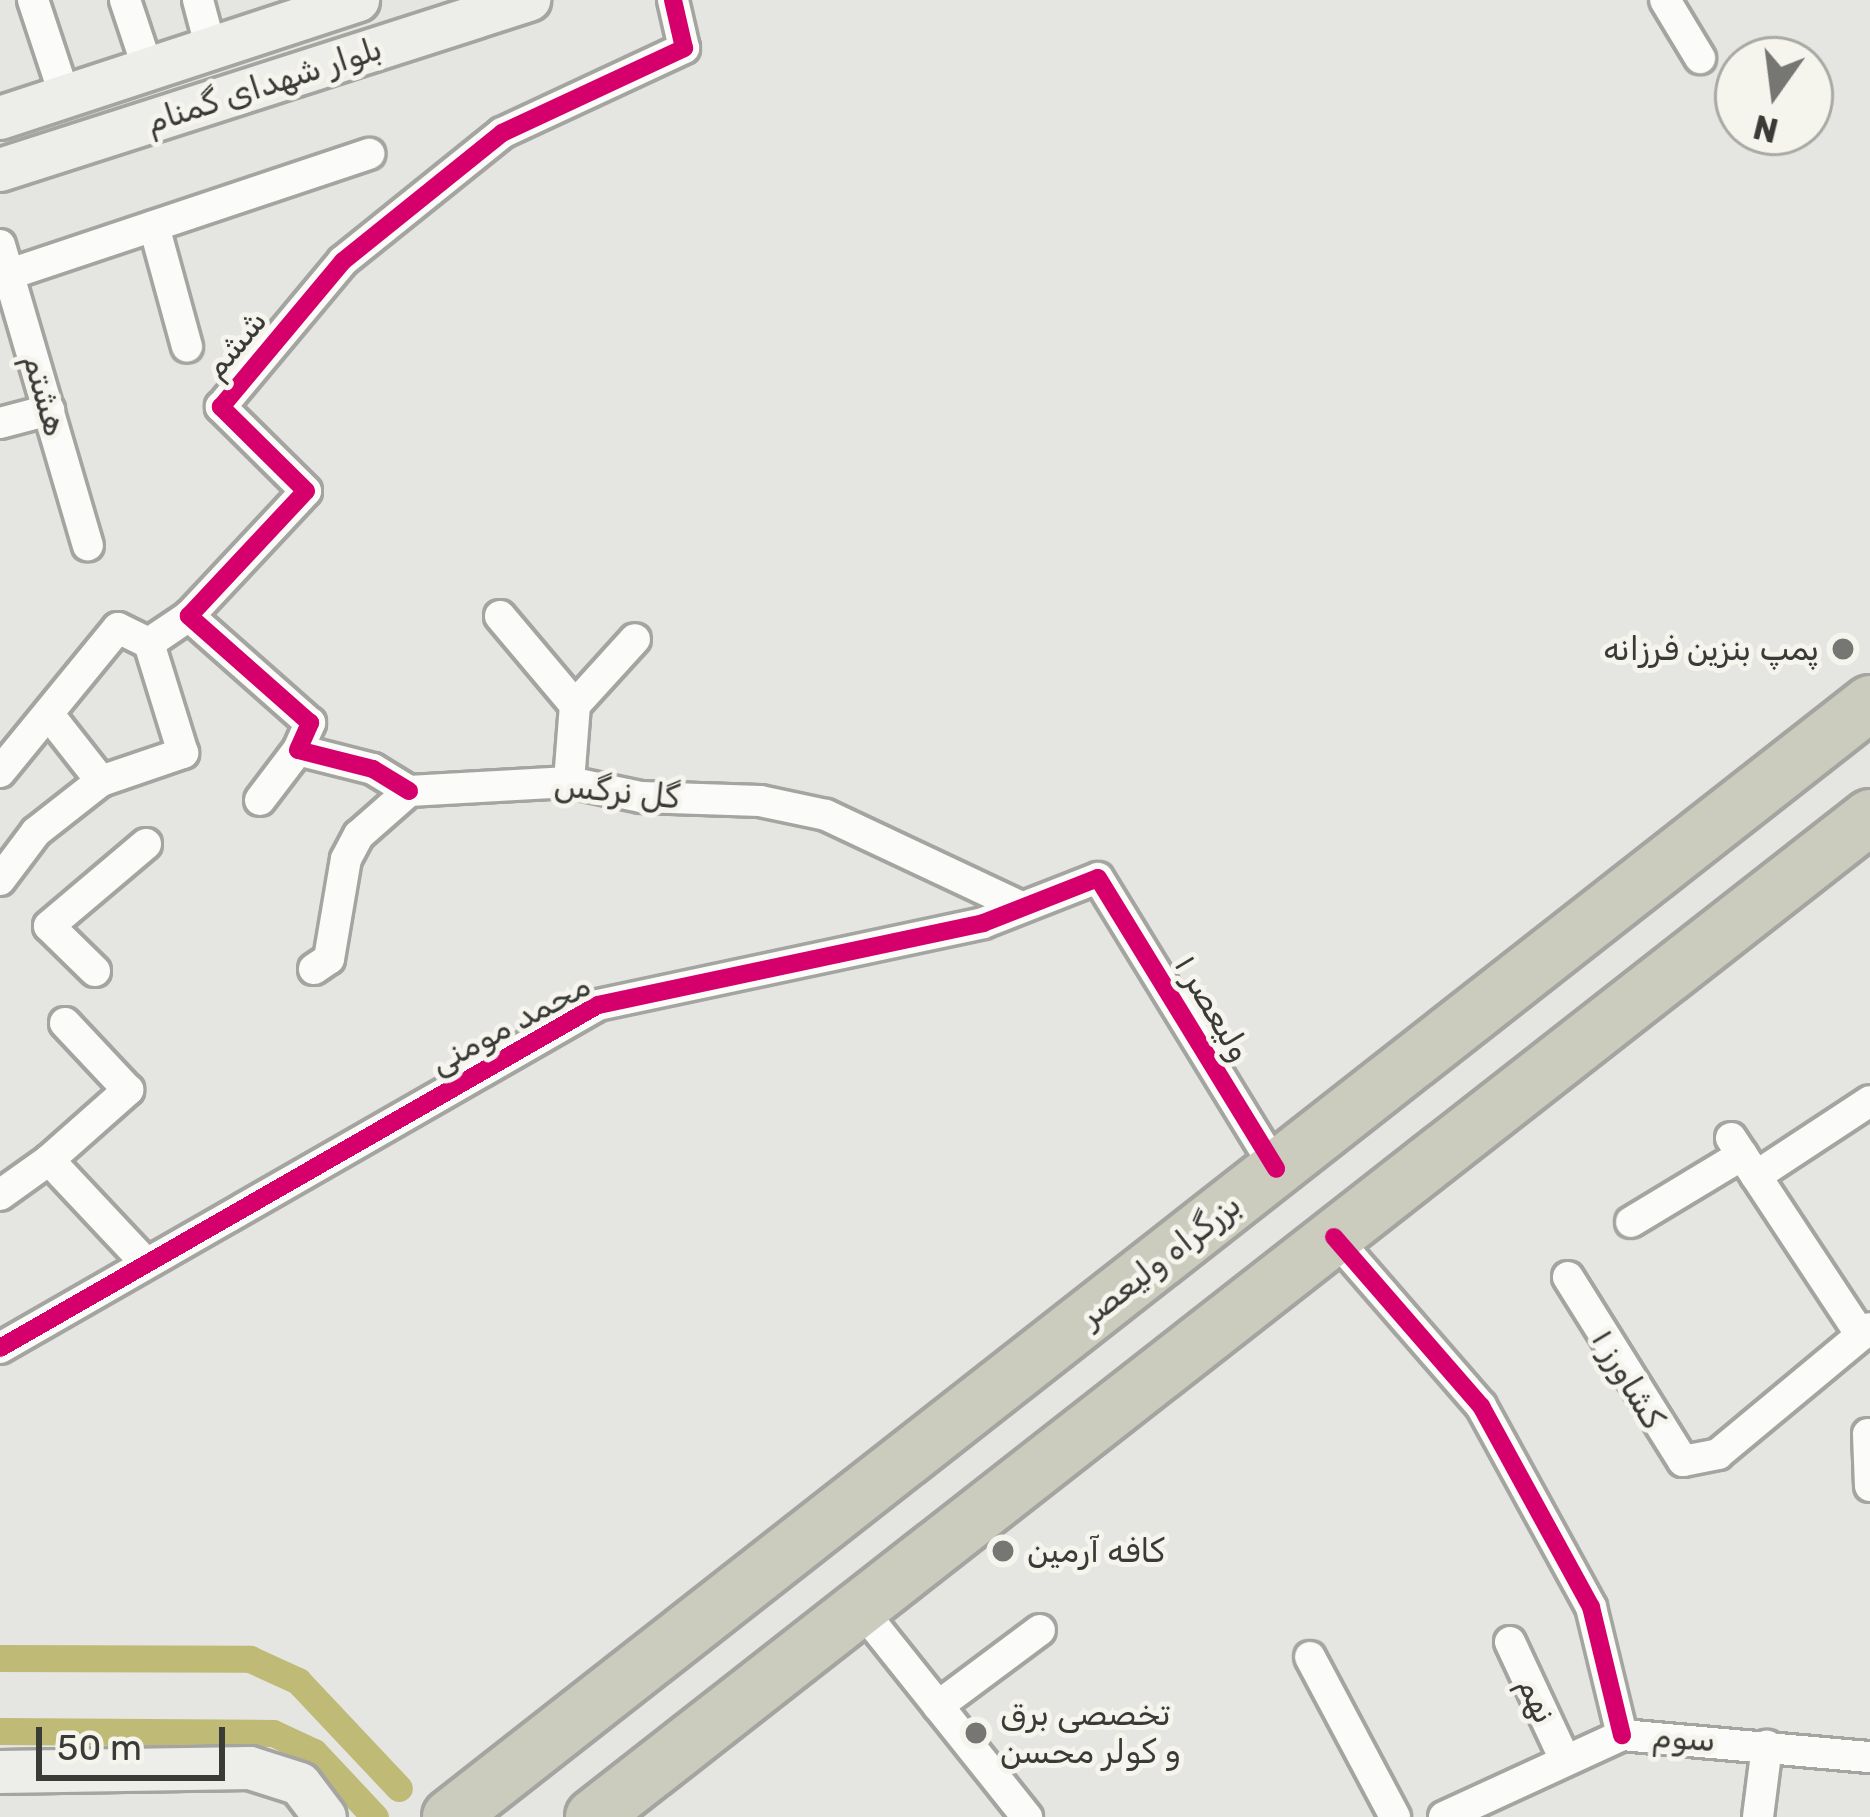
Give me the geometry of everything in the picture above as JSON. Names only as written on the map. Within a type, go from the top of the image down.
[{"type":"highway","name":"بزرگراه ولیعصر","points":[[451,1817],[1870,703]]},
{"type":"highway","points":[[593,1817],[1870,817]]},
{"type":"main road","name":"بلوار شهدای گمنام","points":[[0,118],[358,0]]},
{"type":"main road","name":"بلوار شهدای گمنام","points":[[0,170],[529,0]]},
{"type":"main road","points":[[0,1772],[250,1768],[301,1784],[325,1817]]},
{"type":"street","points":[[33,0],[65,97]]},
{"type":"street","points":[[124,0],[148,69]]},
{"type":"street","points":[[198,0],[212,49]]},
{"type":"street","name":"ششم","points":[[189,616],[306,491],[221,407],[343,261],[502,134],[683,47],[673,0]]},
{"type":"street","points":[[1665,0],[1700,58]]},
{"type":"street","points":[[5,260],[154,226],[369,154]]},
{"type":"street","points":[[154,226],[187,347]]},
{"type":"street","name":"هشتم","points":[[5,260],[88,545]]},
{"type":"street","points":[[0,423],[49,410]]},
{"type":"street","points":[[149,643],[189,616],[310,723],[298,750],[260,800]]},
{"type":"street","points":[[500,616],[575,705]]},
{"type":"street","points":[[0,772],[118,628],[149,643],[183,753],[101,781],[36,832],[0,880]]},
{"type":"street","points":[[569,782],[575,705],[635,640]]},
{"type":"street","points":[[50,716],[101,781]]},
{"type":"street","points":[[298,750],[373,769],[409,791],[359,835],[346,859],[329,959],[314,969]]},
{"type":"street","name":"گل نرگس","points":[[409,791],[569,782],[641,797],[760,801],[826,815],[1017,905]]},
{"type":"street","points":[[95,971],[50,926],[146,844]]},
{"type":"street","name":"ولیعصر ۱","points":[[1098,878],[1276,1169]]},
{"type":"street","name":"محمد مومنی","points":[[0,1348],[598,1005],[983,923],[1017,905],[1098,878]]},
{"type":"street","points":[[0,1195],[49,1160],[128,1090],[64,1023]]},
{"type":"street","points":[[1631,1222],[1743,1156],[1870,1101]]},
{"type":"street","points":[[1743,1156],[1866,1332]]},
{"type":"street","points":[[49,1160],[144,1262]]},
{"type":"street","points":[[1334,1237],[1480,1406],[1591,1607],[1622,1736]]},
{"type":"street","name":"کشاورز ۱","points":[[1568,1277],[1683,1461],[1718,1454],[1866,1332]]},
{"type":"street","points":[[1868,1434],[1870,1486]]},
{"type":"street","points":[[860,1608],[1027,1817]]},
{"type":"street","points":[[938,1706],[1040,1630]]},
{"type":"street","name":"نهم","points":[[1510,1642],[1564,1758]]},
{"type":"street","points":[[1310,1657],[1395,1817]]},
{"type":"street","name":"سوم","points":[[1444,1817],[1495,1805],[1564,1758],[1622,1736],[1870,1757]]},
{"type":"street","points":[[1758,1817],[1767,1746]]},
{"type":"waterway","points":[[0,1658],[250,1659],[298,1681],[399,1788]]},
{"type":"waterway","points":[[0,1731],[273,1733],[314,1752],[375,1817]]},
{"type":"cycle path","points":[[409,791],[373,769],[298,750],[310,723],[189,616],[306,491],[221,407],[343,261],[502,133],[684,48],[673,0]]},
{"type":"cycle path","points":[[0,1348],[598,1005],[983,923],[1098,878],[1276,1169]]},
{"type":"cycle path","points":[[1334,1237],[1481,1406],[1591,1607],[1622,1735]]},
{"type":"place","name":"پمپ بنزین فرزانه","points":[[1843,649]]},
{"type":"place","name":"کافه آرمین","points":[[1003,1551]]},
{"type":"place","name":"تخصصی برق و کولر محسن","points":[[976,1733]]}]
